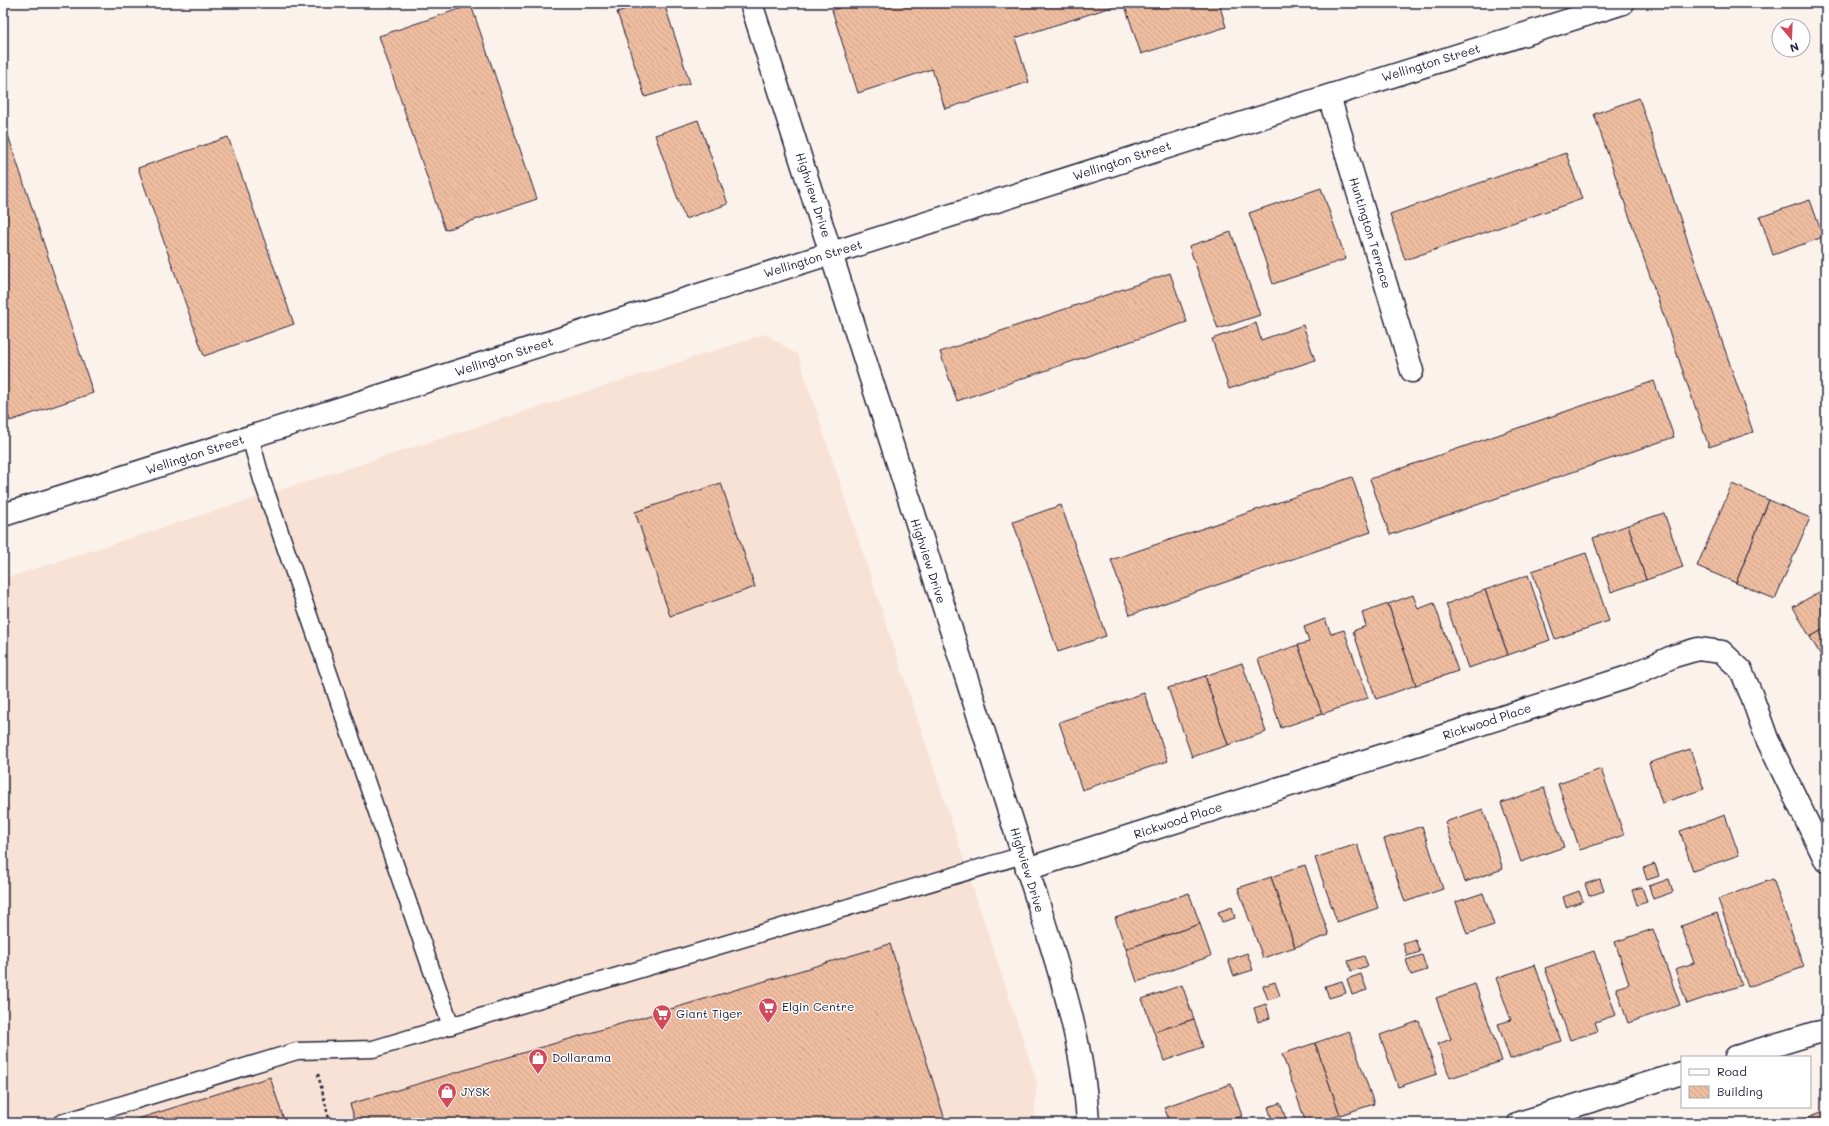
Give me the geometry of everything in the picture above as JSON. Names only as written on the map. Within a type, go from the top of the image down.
[{"type":"street","name":"Highview Drive","points":[[751,3],[911,509],[1025,862],[1076,1033],[1086,1089],[1088,1123]]},
{"type":"street","name":"Wellington Street","points":[[3,515],[1623,3]]},
{"type":"street","name":"Huntington Terrace","points":[[1329,96],[1412,371]]},
{"type":"street","name":"Rickwood Place","points":[[1025,862],[1628,677],[1674,656],[1698,649],[1722,652],[1741,670],[1767,739],[1826,860]]},
{"type":"street","points":[[1739,1056],[1826,1031]]},
{"type":"street","points":[[1519,1123],[1681,1073]]},
{"type":"lane","points":[[250,437],[262,480],[451,1026]]},
{"type":"lane","points":[[61,1123],[297,1051],[373,1049],[1025,862]]},
{"type":"path","points":[[312,1051],[330,1123]]},
{"type":"shaded area","points":[[766,334],[798,355],[1037,1082],[1034,1123],[3,1123],[3,579]]},
{"type":"building","points":[[645,3],[664,3],[690,83],[645,97],[617,12]]},
{"type":"building","points":[[855,3],[1124,3],[1015,38],[1029,82],[945,109],[932,69],[858,93],[832,10]]},
{"type":"building","points":[[1124,3],[1219,3],[1226,27],[1141,54]]},
{"type":"building","points":[[471,5],[537,199],[445,230],[379,36]]},
{"type":"building","points":[[1639,98],[1753,432],[1709,447],[1594,114]]},
{"type":"building","points":[[3,120],[93,393],[10,421],[3,399]]},
{"type":"building","points":[[698,120],[728,204],[685,219],[655,135]]},
{"type":"building","points":[[228,137],[294,324],[204,356],[138,168]]},
{"type":"building","points":[[1566,153],[1582,199],[1405,260],[1390,214]]},
{"type":"building","points":[[1321,188],[1346,259],[1273,284],[1249,213]]},
{"type":"building","points":[[1810,200],[1823,237],[1773,255],[1760,217]]},
{"type":"building","points":[[1231,232],[1260,315],[1218,329],[1189,246]]},
{"type":"building","points":[[1170,273],[1187,322],[957,401],[940,352]]},
{"type":"building","points":[[1256,323],[1261,340],[1303,325],[1315,360],[1229,389],[1212,339]]},
{"type":"building","points":[[1654,381],[1674,437],[1390,535],[1370,479]]},
{"type":"building","points":[[1352,477],[1371,532],[1130,615],[1111,560]]},
{"type":"building","points":[[721,483],[755,587],[670,616],[635,512]]},
{"type":"building","points":[[1732,484],[1769,500],[1736,583],[1697,566]]},
{"type":"building","points":[[1769,500],[1810,518],[1775,599],[1736,583]]},
{"type":"building","points":[[1061,505],[1106,636],[1058,652],[1013,522]]},
{"type":"building","points":[[1664,513],[1683,567],[1646,580],[1628,525]]},
{"type":"building","points":[[1628,525],[1646,580],[1611,592],[1593,538]]},
{"type":"building","points":[[1586,553],[1609,621],[1555,639],[1532,571]]},
{"type":"building","points":[[1528,575],[1550,640],[1508,655],[1485,590]]},
{"type":"building","points":[[1826,588],[1826,628],[1810,637],[1793,607]]},
{"type":"building","points":[[1485,590],[1508,655],[1468,668],[1446,604]]},
{"type":"building","points":[[1413,595],[1418,609],[1434,603],[1458,671],[1416,685],[1388,604]]},
{"type":"building","points":[[1388,604],[1416,685],[1376,699],[1353,631],[1366,626],[1362,613]]},
{"type":"building","points":[[1325,619],[1331,634],[1344,630],[1368,698],[1322,714],[1298,645],[1309,642],[1304,627]]},
{"type":"building","points":[[1826,628],[1826,664],[1810,637]]},
{"type":"building","points":[[1298,645],[1322,714],[1281,728],[1258,659]]},
{"type":"building","points":[[1242,663],[1266,732],[1228,745],[1205,676]]},
{"type":"building","points":[[1205,676],[1228,745],[1192,757],[1168,688]]},
{"type":"building","points":[[1144,693],[1168,761],[1082,790],[1059,722]]},
{"type":"building","points":[[1690,749],[1704,789],[1662,803],[1649,763]]},
{"type":"building","points":[[1601,769],[1624,835],[1580,850],[1558,784]]},
{"type":"building","points":[[1544,788],[1564,847],[1521,862],[1501,803]]},
{"type":"building","points":[[1483,809],[1503,869],[1465,882],[1445,822]]},
{"type":"building","points":[[1725,815],[1739,855],[1693,871],[1680,831]]},
{"type":"building","points":[[1422,826],[1443,889],[1405,902],[1384,839]]},
{"type":"building","points":[[1357,844],[1378,908],[1337,922],[1315,858]]},
{"type":"building","points":[[1655,864],[1659,876],[1647,880],[1643,868]]},
{"type":"building","points":[[1305,865],[1329,935],[1295,947],[1271,877]]},
{"type":"building","points":[[1271,877],[1295,947],[1263,958],[1238,888]]},
{"type":"building","points":[[1600,879],[1604,891],[1589,896],[1585,884]]},
{"type":"building","points":[[1669,879],[1673,892],[1653,899],[1649,886]]},
{"type":"building","points":[[1773,879],[1804,967],[1748,987],[1718,899]]},
{"type":"building","points":[[1642,887],[1647,902],[1637,905],[1632,890]]},
{"type":"building","points":[[1579,891],[1583,901],[1566,907],[1563,897]]},
{"type":"building","points":[[1189,893],[1200,924],[1126,949],[1115,918]]},
{"type":"building","points":[[1483,893],[1494,925],[1467,934],[1456,902]]},
{"type":"building","points":[[1232,907],[1235,918],[1222,922],[1218,912]]},
{"type":"building","points":[[1717,913],[1742,985],[1687,1004],[1675,969],[1694,963],[1681,926]]},
{"type":"building","points":[[1200,924],[1211,956],[1137,982],[1126,949]]},
{"type":"building","points":[[1653,929],[1680,1005],[1628,1023],[1616,988],[1629,984],[1615,942]]},
{"type":"building","points":[[1415,939],[1420,952],[1407,956],[1403,943]]},
{"type":"building","name":"Elgin Centre","points":[[890,944],[946,1123],[356,1123],[350,1104]]},
{"type":"building","points":[[1594,951],[1616,1015],[1595,1022],[1598,1031],[1570,1040],[1545,968]]},
{"type":"building","points":[[1247,953],[1253,970],[1234,976],[1228,960]]},
{"type":"building","points":[[1422,955],[1427,970],[1411,975],[1406,960]]},
{"type":"building","points":[[1364,956],[1368,966],[1351,971],[1348,961]]},
{"type":"building","points":[[1535,965],[1561,1041],[1510,1059],[1498,1024],[1511,1020],[1496,978]]},
{"type":"building","points":[[1361,974],[1367,990],[1352,995],[1347,979]]},
{"type":"building","points":[[1342,981],[1346,993],[1329,998],[1325,986]]},
{"type":"building","points":[[1275,982],[1280,996],[1268,1000],[1263,986]]},
{"type":"building","points":[[1475,984],[1502,1061],[1450,1078],[1438,1044],[1451,1039],[1436,998]]},
{"type":"building","points":[[1182,985],[1194,1019],[1154,1032],[1142,999]]},
{"type":"building","points":[[1266,1004],[1270,1018],[1258,1022],[1254,1008]]},
{"type":"building","points":[[1194,1019],[1203,1047],[1164,1061],[1154,1032]]},
{"type":"building","points":[[1419,1021],[1437,1074],[1398,1087],[1380,1035]]},
{"type":"building","points":[[1349,1031],[1374,1104],[1340,1115],[1315,1043]]},
{"type":"building","points":[[1315,1043],[1340,1115],[1317,1123],[1306,1123],[1282,1054]]},
{"type":"building","points":[[270,1077],[285,1123],[125,1123]]},
{"type":"building","points":[[1231,1084],[1242,1116],[1222,1123],[1170,1123],[1164,1107]]},
{"type":"building","points":[[1280,1103],[1287,1121],[1273,1123],[1268,1107]]},
{"type":"building","points":[[1826,1111],[1826,1123],[1792,1123],[1796,1122]]},
{"type":"building","points":[[1242,1116],[1245,1123],[1222,1123]]},
{"type":"place","name":"Elgin Centre","points":[[768,1024]]},
{"type":"place","name":"Giant Tiger","points":[[662,1031]]},
{"type":"place","name":"Dollarama","points":[[538,1075]]},
{"type":"place","name":"JYSK","points":[[447,1109]]}]
